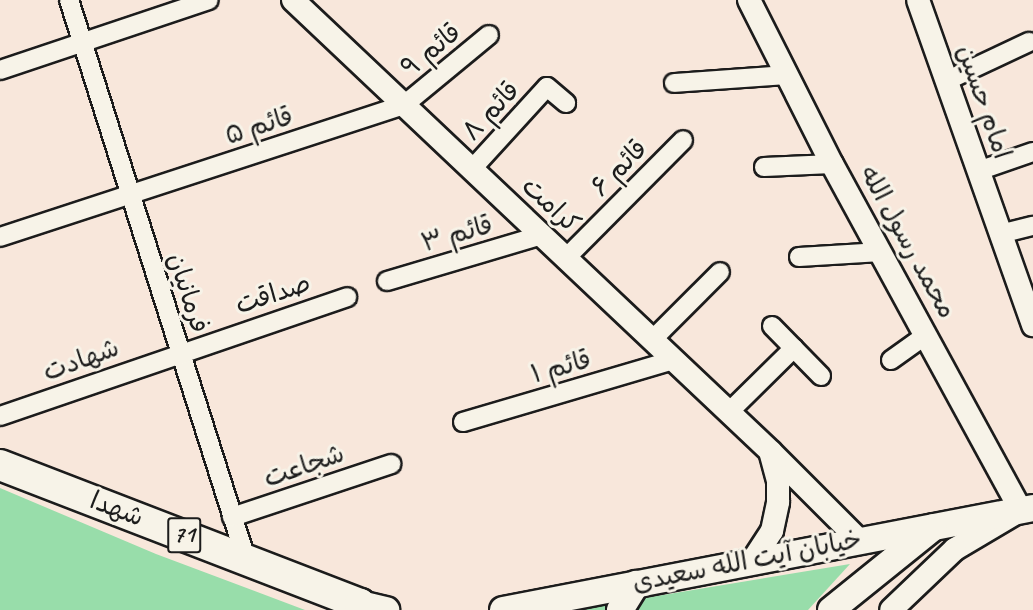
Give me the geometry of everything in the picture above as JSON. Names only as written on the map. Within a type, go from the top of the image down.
[{"type":"highway","name":"شهدا","points":[[0,465],[370,608]]},
{"type":"main road","name":"خیابان آیت الله سعیدی","points":[[513,609],[939,523],[1027,509]]},
{"type":"main road","name":"خیابان آیت الله سعیدی","points":[[831,610],[939,523]]},
{"type":"main road","points":[[620,610],[636,584]]},
{"type":"street","name":"فرمانیان","points":[[69,0],[246,559]]},
{"type":"street","points":[[0,70],[209,0]]},
{"type":"street","name":"کرامت","points":[[293,0],[771,452],[858,539]]},
{"type":"street","name":"محمد رسول الله","points":[[749,0],[832,164],[926,335],[1027,509]]},
{"type":"street","name":"امام حسین","points":[[918,0],[1033,325]]},
{"type":"street","name":"قائم ۹","points":[[404,105],[489,35]]},
{"type":"street","points":[[946,81],[1029,42]]},
{"type":"street","points":[[674,83],[785,75]]},
{"type":"street","name":"قائم ۸","points":[[472,169],[547,87],[566,103]]},
{"type":"street","name":"قائم ۵","points":[[0,237],[404,105]]},
{"type":"street","name":"قائم ۶","points":[[566,258],[683,140]]},
{"type":"street","points":[[978,171],[1033,152]]},
{"type":"street","points":[[764,167],[832,164]]},
{"type":"street","points":[[1000,234],[1033,226]]},
{"type":"street","name":"قائم ۳","points":[[387,281],[542,235]]},
{"type":"street","points":[[799,257],[881,252]]},
{"type":"street","points":[[652,340],[720,272]]},
{"type":"street","name":"صداقت","points":[[180,351],[347,297]]},
{"type":"street","points":[[772,326],[821,376]]},
{"type":"street","points":[[891,360],[926,335]]},
{"type":"street","points":[[729,412],[794,348]]},
{"type":"street","name":"شهادت","points":[[0,416],[180,351]]},
{"type":"street","name":"قائم ۱","points":[[463,422],[674,360]]},
{"type":"street","points":[[753,560],[772,531],[778,502],[778,481],[771,452]]},
{"type":"street","name":"شجاعت","points":[[232,517],[391,464]]},
{"type":"street","points":[[891,610],[955,549],[1027,509]]},
{"type":"green space","points":[[0,488],[156,554],[305,610],[0,610]]},
{"type":"green space","points":[[850,564],[808,610],[572,610]]}]
